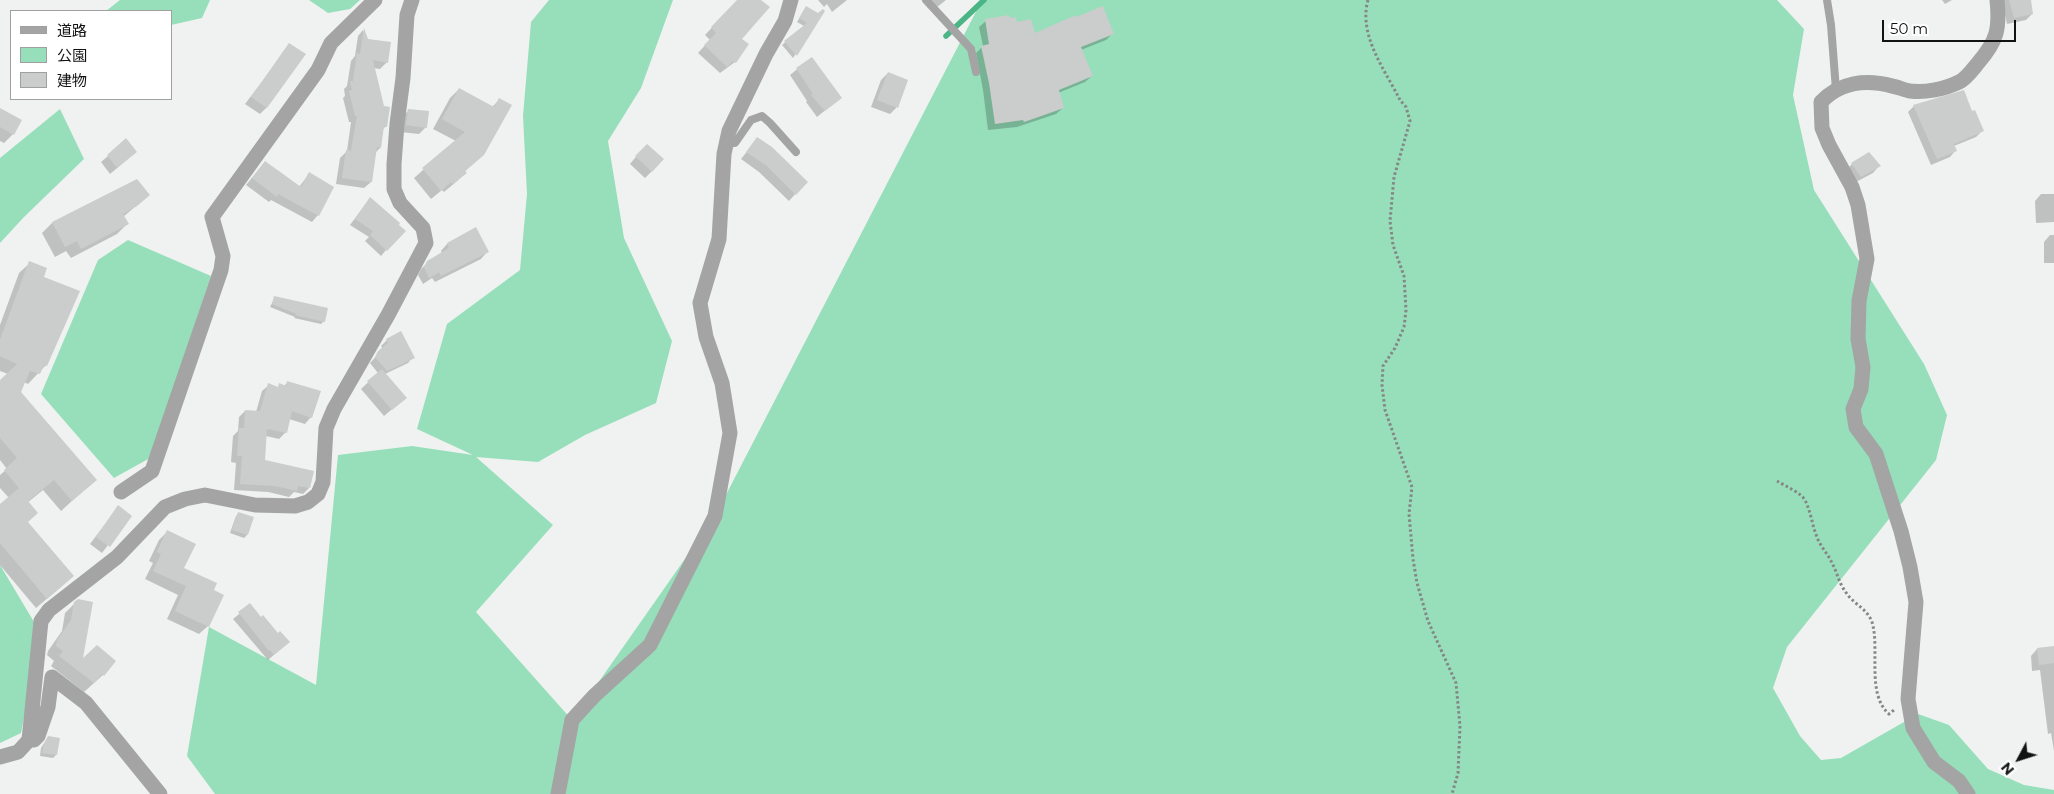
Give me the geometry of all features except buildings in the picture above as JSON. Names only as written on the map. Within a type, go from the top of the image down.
[{"type":"street","points":[[121,492],[152,471],[221,270],[224,256],[212,217],[318,70],[331,43],[375,0]]},
{"type":"street","points":[[0,757],[18,752],[29,740],[41,621],[48,610],[117,557],[165,507],[184,499],[205,496],[256,505],[295,506],[308,502],[318,494],[323,482],[326,428],[334,409],[388,315],[426,243],[423,228],[400,204],[394,189],[397,124],[408,15],[412,0]]},
{"type":"street","points":[[558,794],[572,720],[594,696],[650,645],[715,516],[730,433],[722,383],[706,337],[700,303],[719,239],[726,143],[729,130],[766,54],[785,21],[791,0]]},
{"type":"street","points":[[1968,794],[1959,781],[1934,762],[1913,728],[1908,699],[1916,602],[1910,567],[1901,531],[1876,454],[1856,427],[1853,409],[1861,389],[1863,367],[1858,339],[1859,301],[1867,259],[1858,205],[1852,187],[1822,128],[1821,102],[1828,94],[1858,82],[1890,85],[1908,91],[1925,92],[1960,82],[1988,52],[1996,38],[1999,20],[1997,0]]},
{"type":"street","points":[[29,740],[34,740],[38,736],[48,707],[52,677],[86,703],[160,794]]},
{"type":"lane","points":[[926,0],[971,49],[976,72]]},
{"type":"lane","points":[[1827,0],[1836,90]]},
{"type":"lane","points":[[726,143],[735,144],[751,120],[762,116],[796,152]]},
{"type":"path","points":[[1368,0],[1364,13],[1368,34],[1400,100],[1406,107],[1410,121],[1394,177],[1390,221],[1393,246],[1404,276],[1406,310],[1404,328],[1395,348],[1383,366],[1382,385],[1386,410],[1412,487],[1409,514],[1417,583],[1428,621],[1456,683],[1460,726],[1458,773],[1452,794]]},
{"type":"path","points":[[1777,481],[1804,498],[1817,538],[1832,562],[1845,593],[1865,609],[1873,625],[1876,650],[1874,668],[1882,708],[1889,714],[1894,711],[1909,684]]},
{"type":"green space","points":[[120,0],[210,0],[202,18],[172,25],[172,10],[107,10]]},
{"type":"green space","points":[[309,0],[360,0],[350,9],[328,13]]},
{"type":"green space","points":[[549,0],[673,0],[641,88],[608,141],[624,238],[672,341],[656,403],[585,435],[538,462],[476,457],[553,525],[476,612],[572,720],[715,516],[982,0],[1777,0],[1804,29],[1793,95],[1814,190],[1924,364],[1947,415],[1936,460],[1787,647],[1773,688],[1800,736],[1821,760],[1841,758],[1918,714],[1949,725],[1988,769],[2024,785],[2054,790],[2054,794],[215,794],[187,756],[209,627],[316,685],[338,455],[412,446],[473,455],[417,429],[447,324],[520,270],[527,194],[523,116],[531,22]]},
{"type":"green space","points":[[60,109],[84,159],[0,243],[0,158]]},
{"type":"green space","points":[[128,240],[211,276],[150,458],[114,478],[41,394],[98,260]]},
{"type":"green space","points":[[0,565],[40,632],[21,733],[0,743]]},
{"type":"waterway","points":[[946,36],[984,0]]}]
